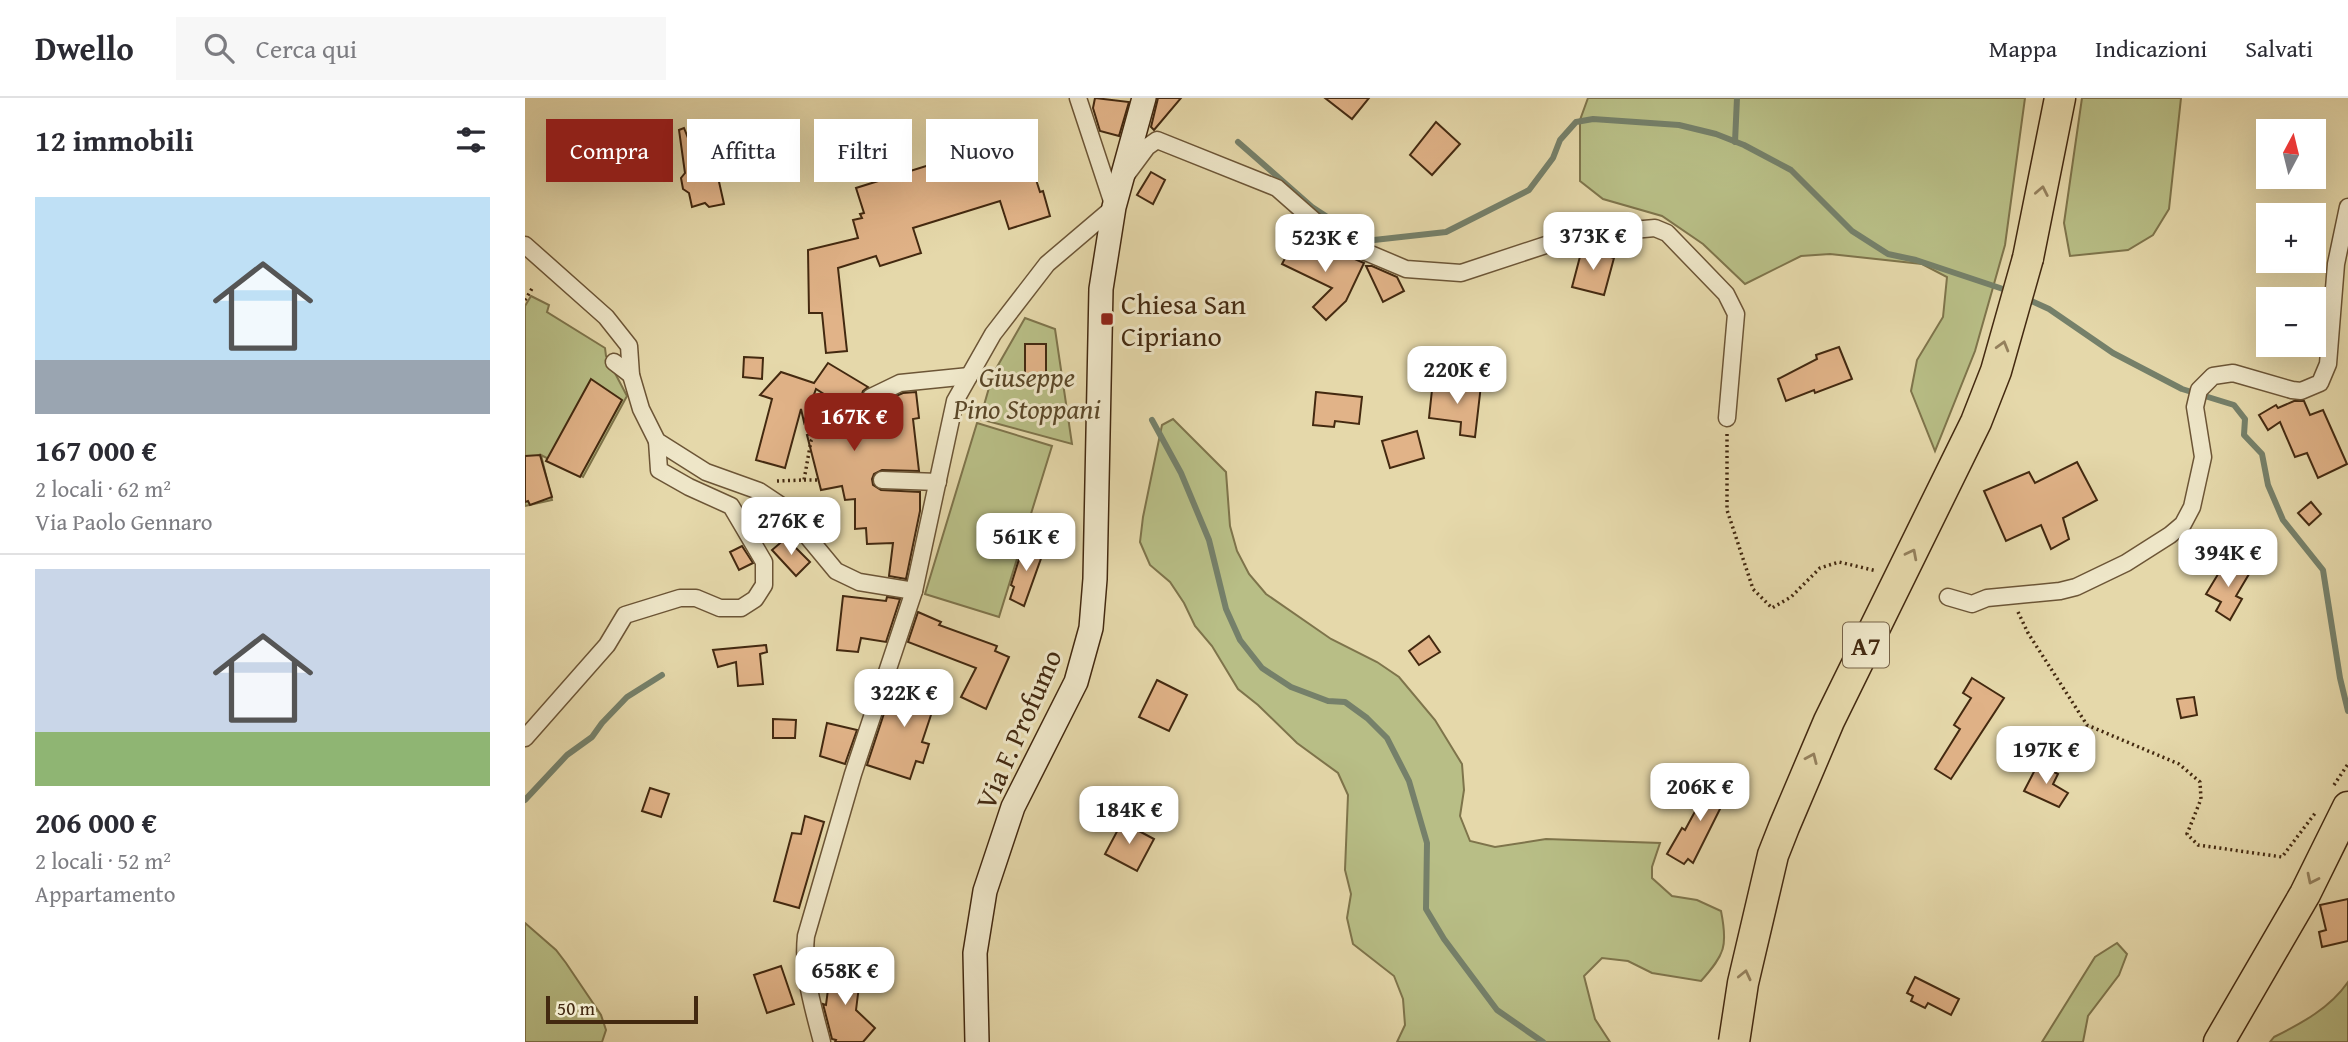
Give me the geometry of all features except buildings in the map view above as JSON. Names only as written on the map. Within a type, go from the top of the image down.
[{"type":"highway","name":"A7","points":[[1734,1042],[1743,983],[1777,846],[1829,721],[1976,422],[1996,371],[2028,258],[2060,98]]},
{"type":"highway","points":[[2219,1042],[2305,894],[2334,807]]},
{"type":"street","points":[[822,1042],[806,973],[805,946],[853,774],[914,591],[955,401],[993,334],[1047,264],[1112,217],[1078,98]]},
{"type":"street","name":"Via F. Profumo","points":[[977,1042],[975,953],[985,891],[1013,807],[1076,682],[1091,628],[1095,579],[1101,289],[1112,217],[1144,98]]},
{"type":"street","points":[[1121,182],[1147,147],[1157,140],[1277,188],[1335,239],[1405,269],[1461,273],[1576,234],[1655,228],[1667,233],[1726,294],[1736,314],[1727,418]]},
{"type":"street","points":[[1948,597],[1972,604],[1987,598],[2076,587],[2126,563],[2170,536],[2183,524],[2192,507],[2203,457],[2195,407],[2199,390],[2213,376],[2233,373],[2301,391],[2320,383],[2328,364],[2336,264],[2348,207]]},
{"type":"street","points":[[525,246],[606,317],[629,346],[631,375],[641,409],[657,441],[659,470],[731,506],[764,562],[764,585],[755,599],[741,608],[720,608],[696,598],[680,598],[625,615],[607,645],[525,738]]},
{"type":"street","points":[[614,362],[631,375]]},
{"type":"street","points":[[870,397],[900,383],[969,376]]},
{"type":"street","points":[[657,441],[706,472],[759,491],[783,507],[836,571],[859,582],[914,591]]},
{"type":"street","points":[[882,480],[938,482]]},
{"type":"path","points":[[525,300],[533,287]]},
{"type":"path","points":[[804,480],[811,441],[824,425],[870,397]]},
{"type":"path","points":[[1727,418],[1727,510],[1753,589],[1772,608],[1791,597],[1820,568],[1839,562],[1881,572]]},
{"type":"path","points":[[759,491],[761,481],[818,480]]},
{"type":"path","points":[[2010,597],[2028,633],[2087,725],[2179,764],[2200,782],[2201,799],[2187,834],[2198,845],[2283,856],[2334,807],[2348,764]]},
{"type":"green space","points":[[1588,98],[2025,98],[2005,245],[1975,351],[1935,451],[1911,391],[1917,360],[1943,317],[1947,277],[1922,264],[1830,254],[1801,256],[1745,284],[1703,244],[1662,216],[1603,199],[1580,181],[1580,120]]},
{"type":"green space","points":[[2082,98],[2181,98],[2169,209],[2153,235],[2128,250],[2070,256],[2064,223]]},
{"type":"green space","points":[[531,296],[549,305],[547,312],[605,348],[606,356],[627,396],[583,477],[541,455],[552,500],[525,506],[525,306]]},
{"type":"green space","name":"Giuseppe Pino Stoppani","points":[[1025,318],[1055,329],[1072,444],[980,419],[993,374]]},
{"type":"green space","points":[[1173,419],[1226,472],[1230,526],[1237,551],[1249,574],[1266,594],[1331,639],[1377,662],[1399,677],[1435,720],[1462,764],[1464,790],[1460,816],[1470,841],[1495,847],[1546,839],[1660,843],[1652,867],[1652,878],[1672,896],[1697,900],[1721,911],[1723,949],[1701,981],[1652,973],[1628,961],[1602,958],[1584,976],[1595,1019],[1610,1042],[1397,1042],[1405,1025],[1403,999],[1394,976],[1353,944],[1347,918],[1351,894],[1345,870],[1348,795],[1338,773],[1297,743],[1238,689],[1212,646],[1195,626],[1170,582],[1150,565],[1140,542],[1162,425]]},
{"type":"green space","points":[[977,423],[1052,446],[999,617],[925,594]]},
{"type":"green space","points":[[525,923],[556,950],[601,1015],[606,1030],[602,1042],[525,1042]]},
{"type":"green space","points":[[2117,943],[2127,954],[2119,975],[2088,1016],[2083,1042],[2042,1042],[2095,957]]},
{"type":"green space","points":[[2348,982],[2348,1042],[2270,1042],[2324,1007]]},
{"type":"waterway","points":[[1735,142],[1737,98]]},
{"type":"waterway","points":[[1238,142],[1312,207],[1347,230],[1374,240],[1446,232],[1529,190],[1553,158],[1560,140],[1576,122],[1593,119],[1679,125],[1716,134],[1744,145],[1791,170],[1852,231],[1888,254],[1916,260],[2009,291]]},
{"type":"waterway","points":[[2025,298],[2049,309],[2113,353],[2182,389],[2234,405],[2245,419],[2244,435],[2262,454],[2268,485],[2283,520],[2323,570],[2340,678],[2348,711]]},
{"type":"waterway","points":[[1152,420],[1181,473],[1209,540],[1226,609],[1240,640],[1262,668],[1291,687],[1328,701],[1345,702],[1367,718],[1387,738],[1409,781],[1427,843],[1426,909],[1444,939],[1497,1010],[1543,1042]]},
{"type":"waterway","points":[[525,800],[567,755],[592,737],[627,697],[662,675]]},
{"type":"place","name":"Chiesa San Cipriano","points":[[1107,319]]}]
